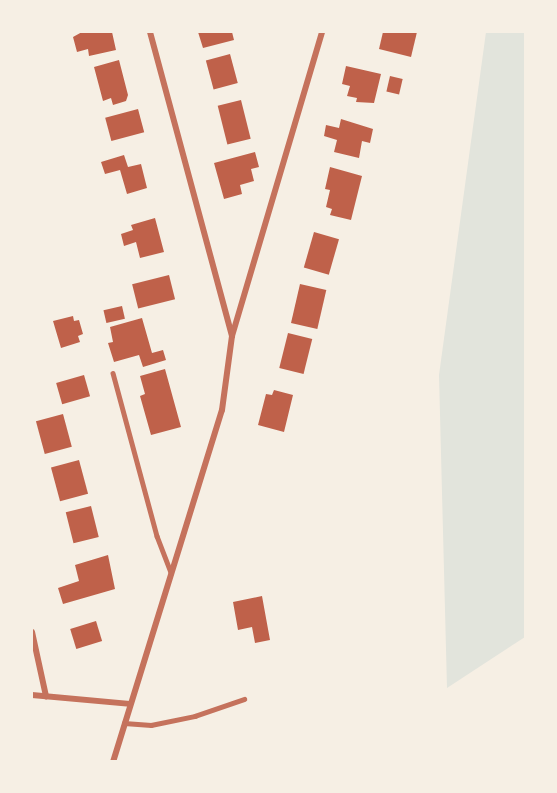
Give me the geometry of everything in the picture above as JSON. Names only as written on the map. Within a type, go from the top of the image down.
[{"type":"street","points":[[150,32],[232,336]]},
{"type":"street","points":[[113,762],[173,577],[222,410],[232,336],[322,32]]},
{"type":"street","points":[[32,632],[46,696]]},
{"type":"street","points":[[32,695],[130,704]]},
{"type":"lane","points":[[113,373],[157,536],[173,577]]},
{"type":"lane","points":[[124,723],[151,725],[220,711],[244,699]]},
{"type":"shaded area","points":[[486,32],[525,32],[525,637],[447,688],[439,375]]},
{"type":"building","points":[[82,32],[112,32],[116,50],[89,56],[88,49],[77,52],[73,37]]},
{"type":"building","points":[[198,32],[232,32],[234,40],[203,48]]},
{"type":"building","points":[[383,32],[417,32],[411,57],[379,49]]},
{"type":"building","points":[[230,54],[238,83],[214,89],[206,60]]},
{"type":"building","points":[[119,60],[128,95],[126,101],[113,105],[111,98],[103,101],[94,67]]},
{"type":"building","points":[[346,66],[381,74],[374,103],[356,102],[357,98],[347,96],[350,86],[342,84]]},
{"type":"building","points":[[390,76],[403,79],[399,95],[386,92]]},
{"type":"building","points":[[241,100],[251,139],[227,145],[218,106]]},
{"type":"building","points":[[138,109],[144,132],[111,141],[105,118]]},
{"type":"building","points":[[341,119],[373,129],[370,143],[362,141],[359,158],[334,152],[337,140],[324,136],[326,125],[339,128]]},
{"type":"building","points":[[255,152],[259,167],[251,169],[254,181],[240,185],[242,194],[224,199],[214,163]]},
{"type":"building","points":[[124,155],[128,167],[141,164],[147,188],[127,194],[120,170],[105,174],[101,162]]},
{"type":"building","points":[[330,167],[362,176],[351,220],[330,215],[332,209],[326,207],[330,190],[325,189]]},
{"type":"building","points":[[155,218],[164,252],[140,258],[136,242],[124,246],[121,234],[133,230],[131,225]]},
{"type":"building","points":[[314,232],[339,239],[329,275],[304,268]]},
{"type":"building","points":[[169,275],[175,299],[138,308],[132,284]]},
{"type":"building","points":[[300,284],[326,290],[317,329],[291,323]]},
{"type":"building","points":[[122,306],[125,319],[106,323],[103,310]]},
{"type":"building","points":[[73,316],[74,321],[79,320],[83,334],[78,336],[80,342],[61,348],[53,321]]},
{"type":"building","points":[[142,318],[152,353],[163,350],[166,360],[143,367],[139,355],[114,362],[108,343],[113,342],[110,327]]},
{"type":"building","points":[[288,333],[312,339],[304,374],[279,368]]},
{"type":"building","points":[[165,369],[181,427],[151,435],[140,396],[145,394],[140,376]]},
{"type":"building","points":[[84,375],[90,396],[62,404],[56,383]]},
{"type":"building","points":[[274,390],[293,395],[284,432],[258,425],[266,394],[272,395]]},
{"type":"building","points":[[63,414],[72,447],[45,454],[36,421]]},
{"type":"building","points":[[79,460],[88,494],[60,501],[51,468]]},
{"type":"building","points":[[91,506],[99,537],[74,543],[66,512]]},
{"type":"building","points":[[108,555],[115,589],[63,604],[58,588],[79,581],[75,565]]},
{"type":"building","points":[[262,596],[270,640],[255,643],[252,627],[238,630],[233,602]]},
{"type":"building","points":[[96,621],[102,641],[76,649],[70,629]]}]
